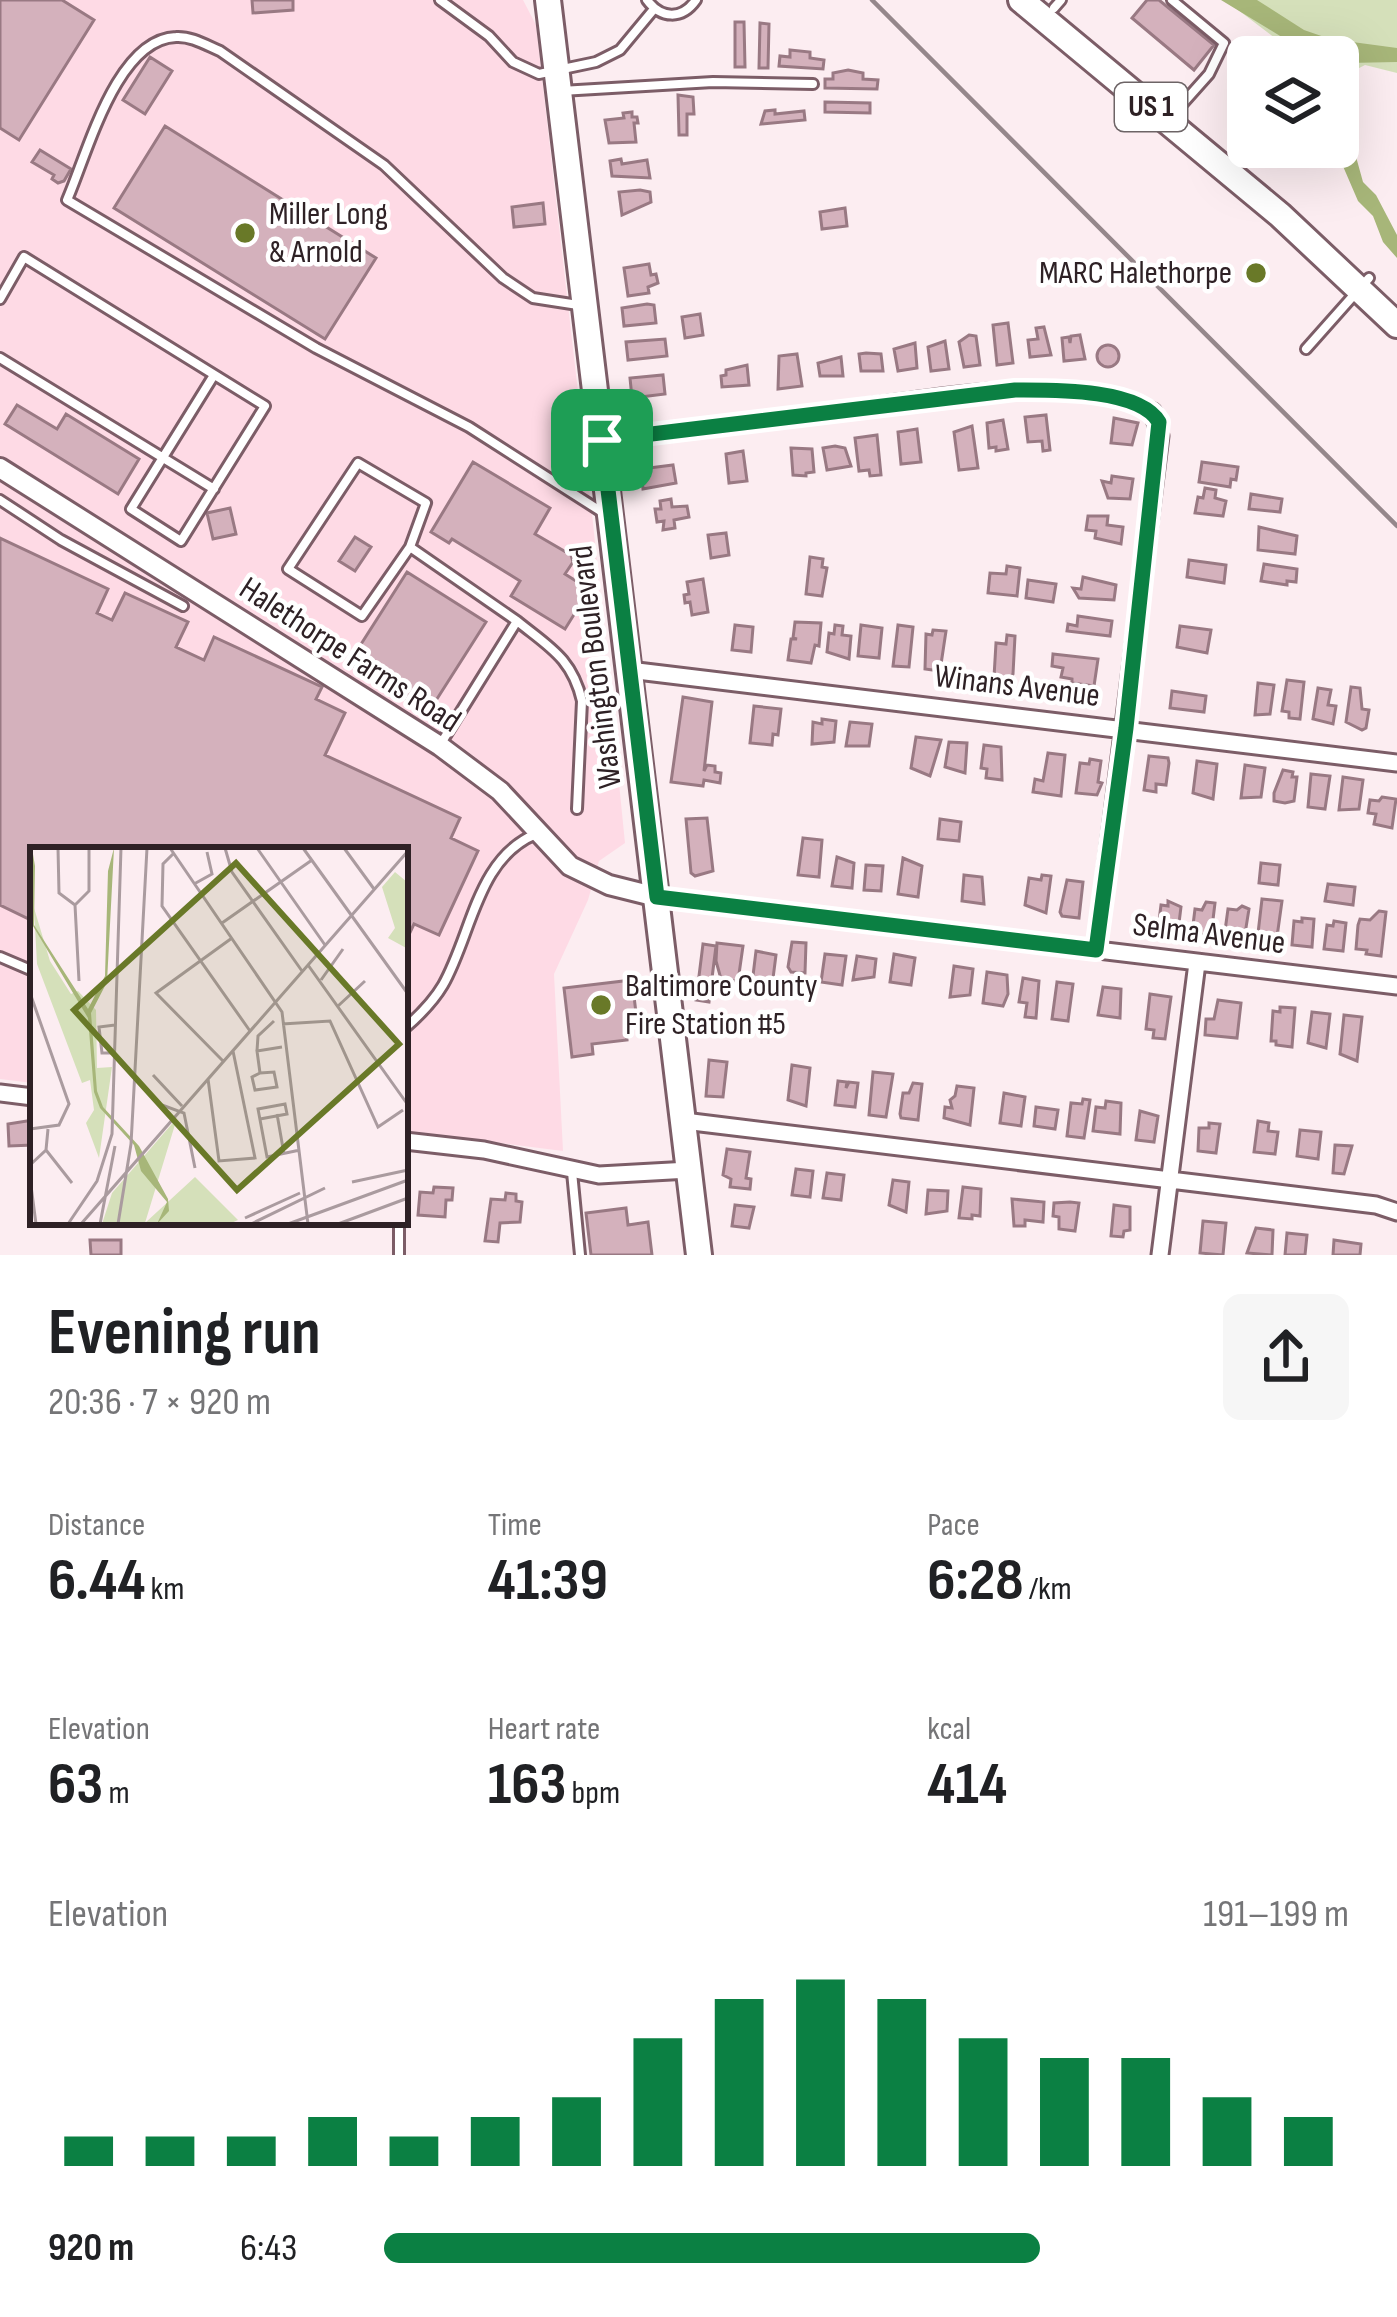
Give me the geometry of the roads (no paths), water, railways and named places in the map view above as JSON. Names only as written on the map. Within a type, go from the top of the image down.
[{"type":"main road","name":"Washington Boulevard","points":[[548,0],[699,1255]]},
{"type":"main road","name":"US 1","points":[[1021,0],[1173,115]]},
{"type":"main road","name":"US 1","points":[[1053,3],[1364,283],[1397,304]]},
{"type":"main road","name":"US 1","points":[[1364,283],[1397,325]]},
{"type":"street","points":[[602,440],[1015,390],[1095,394],[1153,412],[1160,436],[1096,950]]},
{"type":"street","name":"Halethorpe Farms Road","points":[[0,468],[440,746],[500,791],[554,852],[588,877],[657,897]]},
{"type":"street","name":"Winans Avenue","points":[[629,670],[1397,764]]},
{"type":"street","name":"Selma Avenue","points":[[657,897],[1397,986]]},
{"type":"street","points":[[1160,1255],[1197,963]]},
{"type":"street","points":[[0,1093],[30,1097]]},
{"type":"street","points":[[684,1121],[1376,1205],[1397,1213]]},
{"type":"street","points":[[408,1141],[484,1150],[618,1176],[689,1170]]},
{"type":"lane","points":[[440,0],[489,36],[524,70],[558,81],[812,84]]},
{"type":"lane","points":[[647,0],[654,9],[674,15],[684,13],[695,0]]},
{"type":"lane","points":[[1172,0],[1224,43],[1218,61],[1173,115]]},
{"type":"lane","points":[[558,81],[620,50],[654,9]]},
{"type":"lane","points":[[585,305],[549,304],[519,289],[384,165],[220,51],[190,38],[158,40],[125,68],[67,200],[316,348],[470,427],[611,518]]},
{"type":"lane","points":[[0,299],[24,257],[266,406],[181,541],[130,509],[214,374]]},
{"type":"lane","points":[[1306,349],[1364,283]]},
{"type":"lane","points":[[0,358],[214,489]]},
{"type":"lane","points":[[358,464],[426,503],[410,548],[362,616],[288,569],[358,464]]},
{"type":"lane","points":[[0,500],[183,606]]},
{"type":"lane","points":[[410,548],[567,661],[582,701],[578,809]]},
{"type":"lane","points":[[132,580],[143,559]]},
{"type":"lane","points":[[440,746],[517,621]]},
{"type":"lane","points":[[408,1025],[446,980],[499,860],[519,841],[538,833]]},
{"type":"lane","points":[[0,957],[30,970]]},
{"type":"lane","points":[[572,1170],[580,1255]]},
{"type":"railway","points":[[872,0],[1397,526]]},
{"type":"place","name":"Miller Long & Arnold","points":[[245,233]]},
{"type":"place","name":"MARC Halethorpe","points":[[1256,273]]},
{"type":"place","name":"Baltimore County Fire Station #5","points":[[601,1005]]}]
